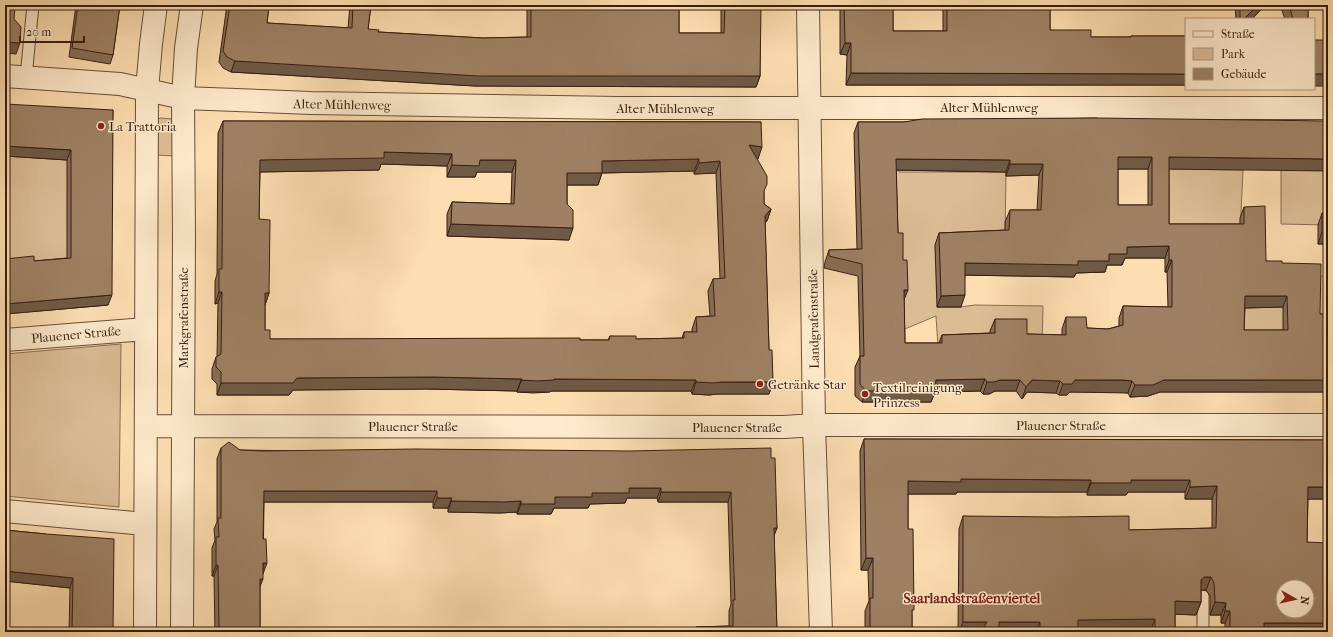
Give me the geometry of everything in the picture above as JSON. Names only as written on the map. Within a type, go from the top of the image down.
[{"type":"street","points":[[145,632],[147,90],[156,5]]},
{"type":"street","name":"Markgrafenstraße","points":[[182,632],[184,237],[183,98],[186,48],[192,5]]},
{"type":"street","name":"Landgrafenstraße","points":[[808,5],[814,425],[821,632]]},
{"type":"street","name":"Alter Mühlenweg","points":[[5,76],[120,84],[183,98],[371,104],[618,108],[1328,108]]},
{"type":"street","name":"Plauener Straße","points":[[5,340],[146,329]]},
{"type":"street","name":"Plauener Straße","points":[[146,426],[784,427],[814,425],[1328,425]]},
{"type":"street","points":[[5,511],[145,524]]},
{"type":"lane","points":[[26,77],[33,5]]},
{"type":"lane","points":[[1203,596],[1203,632]]},
{"type":"green space","points":[[160,118],[173,119],[176,156],[154,155],[157,121]]},
{"type":"green space","points":[[5,132],[87,136],[75,286],[5,291]]},
{"type":"green space","points":[[887,167],[898,167],[898,171],[900,172],[1006,172],[1005,242],[964,245],[960,307],[975,305],[1043,306],[1042,346],[991,331],[990,343],[938,347],[936,316],[900,331]]},
{"type":"green space","points":[[1164,169],[1243,170],[1240,235],[1165,236]]},
{"type":"green space","points":[[1281,170],[1328,170],[1328,225],[1281,224]]},
{"type":"green space","points":[[1317,276],[1328,276],[1328,346],[1240,342],[1241,308]]},
{"type":"green space","points":[[121,344],[119,507],[5,496],[5,354]]},
{"type":"building","points":[[5,5],[15,5],[14,19],[21,27],[20,43],[5,42]]},
{"type":"building","points":[[78,5],[120,5],[113,55],[72,48]]},
{"type":"building","points":[[230,5],[269,5],[267,23],[352,28],[353,5],[371,5],[368,29],[379,30],[378,32],[483,38],[531,37],[531,5],[679,5],[679,33],[724,33],[725,5],[761,5],[760,76],[478,76],[235,61],[227,57],[223,51]]},
{"type":"building","points":[[844,5],[893,5],[893,31],[947,31],[947,5],[1050,5],[1050,30],[1091,30],[1091,37],[1185,36],[1185,74],[851,73],[851,43],[845,43]]},
{"type":"building","points":[[1240,5],[1258,5],[1245,18],[1240,18]]},
{"type":"building","points":[[1289,5],[1308,5],[1308,18],[1293,18]]},
{"type":"building","points":[[1315,40],[1328,40],[1328,74],[1315,74]]},
{"type":"building","points":[[5,104],[113,110],[112,295],[5,304],[5,259],[34,256],[34,261],[71,258],[71,150],[5,146]]},
{"type":"building","points":[[1097,118],[1328,121],[1328,159],[1169,157],[1169,224],[1244,224],[1244,207],[1265,206],[1266,261],[1321,264],[1320,314],[1328,314],[1328,380],[1164,380],[1153,385],[1135,385],[1132,381],[1123,380],[1075,380],[1072,384],[1063,384],[1060,381],[1032,380],[1026,387],[1020,380],[1000,380],[987,382],[985,379],[936,380],[935,390],[866,391],[860,384],[860,356],[864,356],[862,264],[829,256],[829,250],[862,249],[858,122],[904,122],[922,119]],"holes":[[[1118,157],[1152,157],[1152,205],[1118,205]],[[896,159],[1010,160],[1010,164],[1043,164],[1041,210],[1010,210],[1009,230],[939,233],[941,296],[965,295],[965,263],[1078,265],[1078,261],[1109,261],[1109,254],[1127,254],[1127,247],[1169,246],[1169,260],[1172,260],[1172,307],[1123,306],[1123,325],[1108,329],[1087,328],[1086,317],[1066,317],[1066,335],[1027,334],[1027,319],[995,319],[995,333],[942,335],[942,343],[905,343],[904,290],[908,290],[907,260],[903,260],[903,233],[898,233]],[[1245,296],[1287,296],[1288,330],[1244,330]]]},
{"type":"building","points":[[223,121],[761,122],[762,147],[749,145],[767,176],[767,184],[764,191],[764,204],[771,209],[765,216],[769,350],[772,350],[773,382],[713,383],[696,382],[696,380],[554,379],[537,381],[521,380],[522,379],[431,377],[297,378],[293,383],[221,383],[221,372],[216,367],[216,357],[221,354],[222,292],[219,292],[219,269],[222,269]],"holes":[[[384,152],[452,154],[452,165],[479,166],[480,160],[516,160],[514,204],[452,202],[451,224],[573,228],[573,210],[567,204],[567,173],[602,173],[602,161],[699,159],[699,163],[720,161],[725,278],[713,279],[715,316],[696,317],[697,332],[684,332],[684,338],[636,339],[636,336],[610,336],[609,340],[580,340],[580,338],[270,339],[270,330],[265,330],[265,293],[269,293],[270,220],[259,219],[260,160],[384,158]]]},
{"type":"building","points":[[1322,213],[1328,213],[1328,232],[1322,232]]},
{"type":"building","points":[[864,439],[1328,440],[1328,487],[1308,487],[1307,542],[1328,543],[1328,623],[1264,623],[1264,632],[1230,632],[1230,611],[1225,611],[1226,603],[1215,602],[1214,583],[1211,577],[1204,577],[1201,580],[1201,602],[1175,601],[1175,632],[1155,632],[1155,619],[1078,620],[1078,632],[1040,632],[1040,622],[999,622],[999,632],[981,632],[987,622],[963,622],[963,516],[1129,516],[1129,530],[1216,528],[1217,486],[1190,487],[1190,480],[1131,480],[1131,483],[1091,483],[1091,480],[961,479],[961,482],[908,481],[908,529],[913,529],[914,610],[912,610],[912,632],[870,632],[870,598],[873,598],[873,558],[866,558]]},
{"type":"building","points":[[229,442],[240,450],[262,451],[416,449],[629,451],[771,448],[771,458],[775,458],[777,528],[774,528],[777,632],[696,632],[696,627],[733,626],[733,600],[735,600],[731,492],[661,492],[661,488],[629,488],[629,493],[592,493],[592,497],[555,497],[555,504],[521,504],[521,501],[451,501],[452,498],[437,498],[437,491],[264,491],[263,539],[266,539],[267,563],[263,563],[263,579],[260,579],[260,632],[221,632],[221,627],[219,627],[216,537],[219,537],[218,518],[221,518],[221,448]]},
{"type":"building","points":[[5,530],[114,539],[113,632],[72,632],[73,578],[5,571]]},
{"type":"place","name":"La Trattoria","points":[[101,126]]},
{"type":"place","name":"Getränke Star","points":[[760,384]]},
{"type":"place","name":"Textilreinigung Prinzess","points":[[865,394]]},
{"type":"district","name":"Saarlandstraßenviertel","points":[[972,598]]}]
